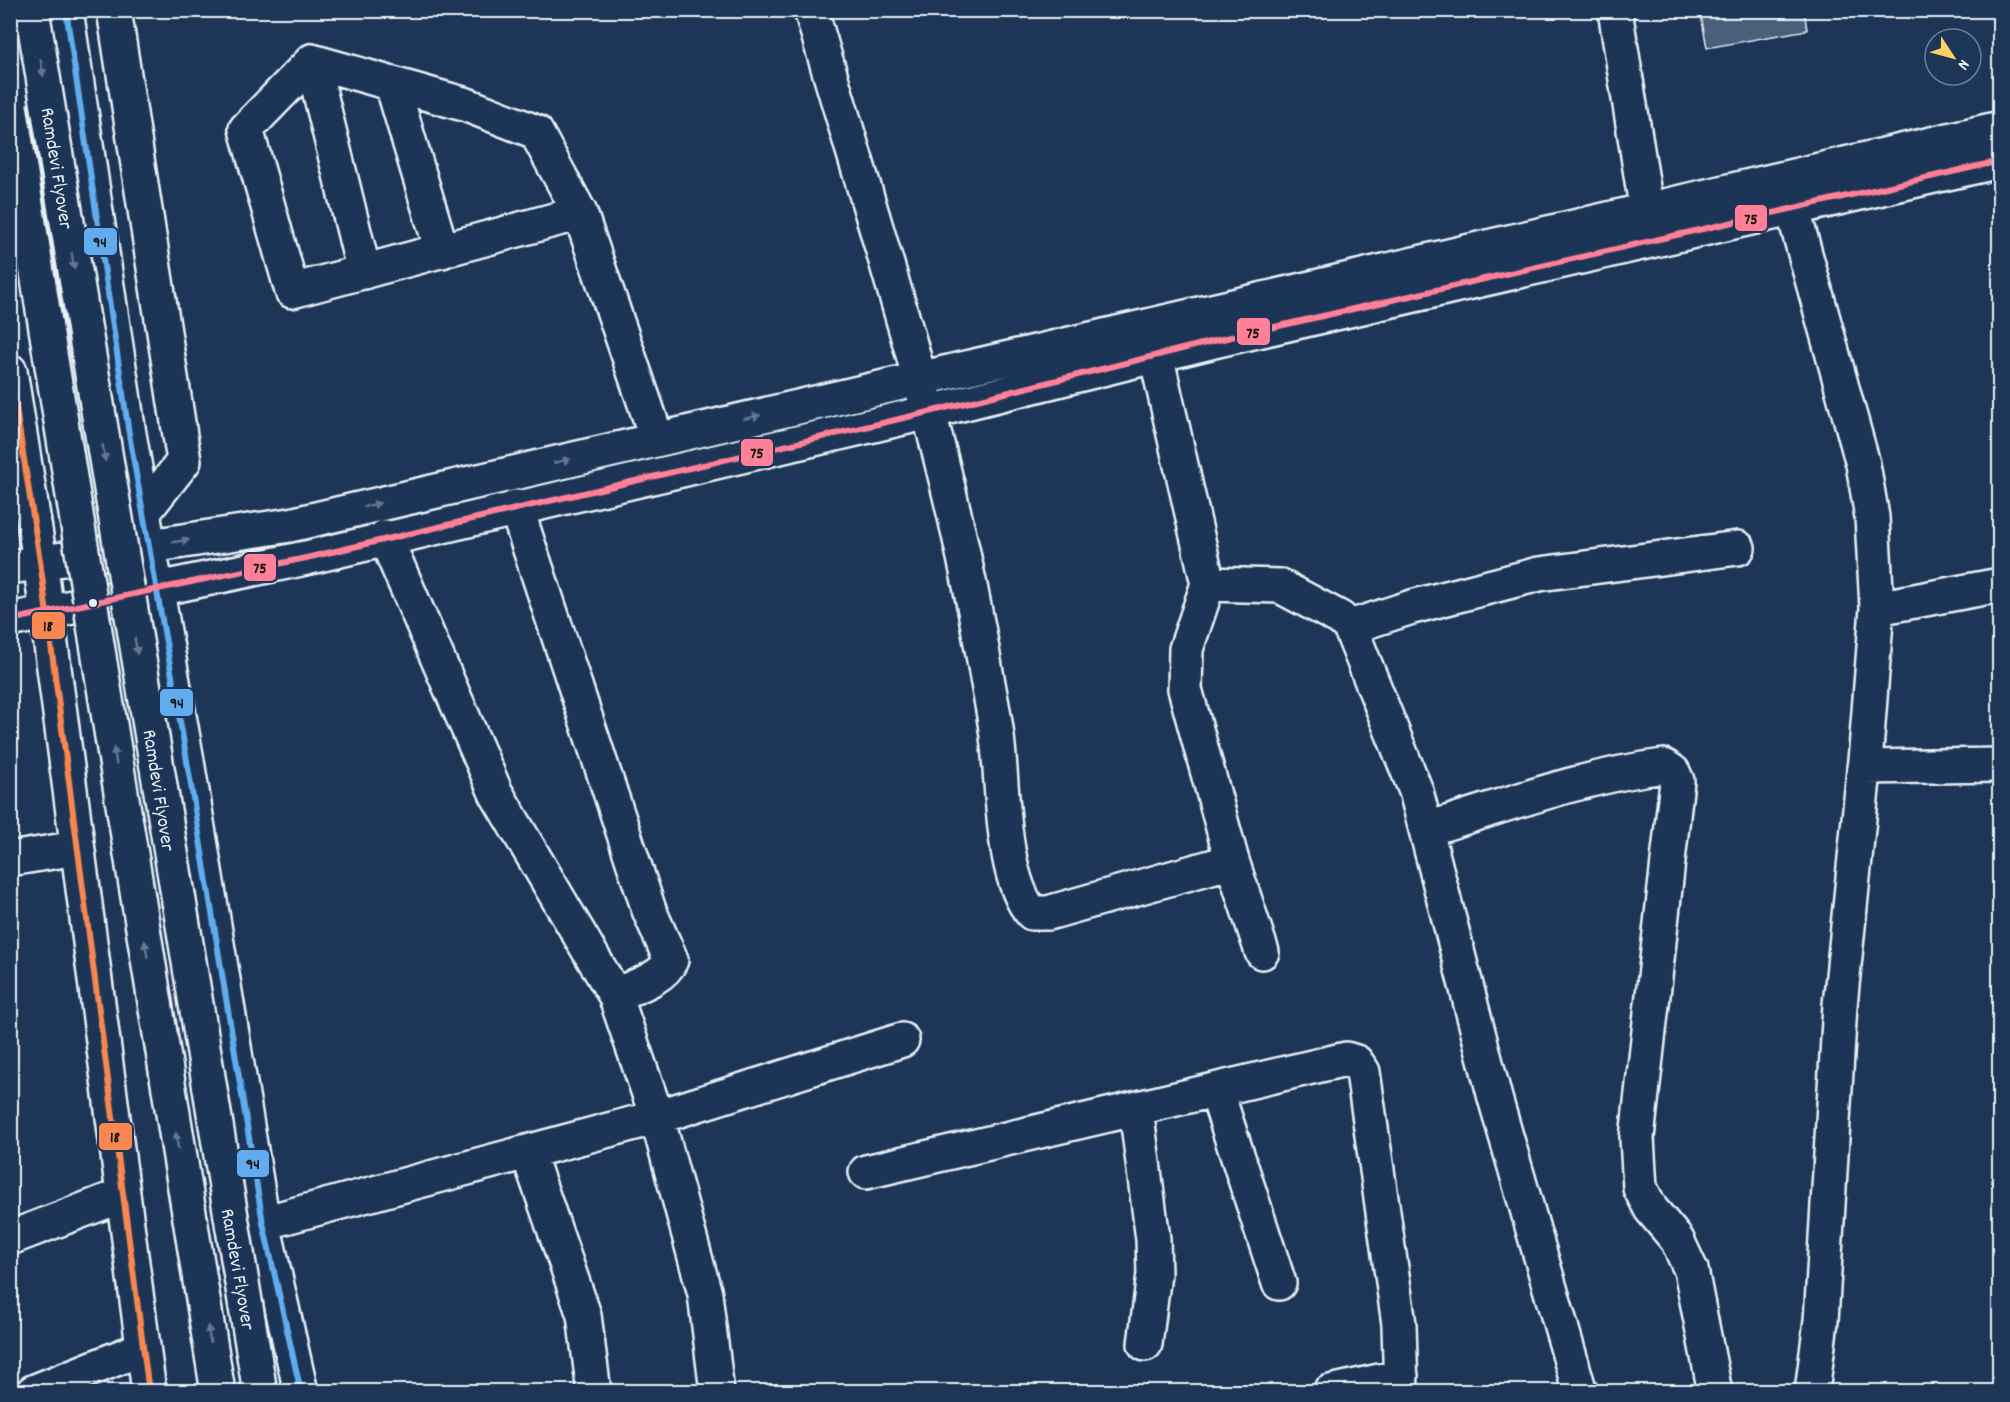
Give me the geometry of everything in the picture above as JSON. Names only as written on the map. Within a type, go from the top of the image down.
[{"type":"main road","name":"Ramdevi Flyover","points":[[32,10],[260,1392]]},
{"type":"main road","points":[[114,10],[184,461],[143,513]]},
{"type":"main road","points":[[811,10],[929,412],[976,614],[998,745],[1003,826],[1023,902],[1032,913],[1048,913],[1232,861]]},
{"type":"main road","points":[[1615,10],[1650,225]]},
{"type":"main road","points":[[66,15],[143,513],[263,1223],[301,1392]]},
{"type":"main road","points":[[312,60],[467,105],[536,132],[580,213],[657,439]]},
{"type":"main road","points":[[312,60],[246,129],[292,291],[580,213]]},
{"type":"main road","points":[[312,60],[364,272]]},
{"type":"main road","points":[[392,84],[442,251]]},
{"type":"main road","name":"Ramdevi Flyover","points":[[10,106],[218,1392]]},
{"type":"main road","points":[[1788,194],[2000,128]]},
{"type":"main road","points":[[25,564],[290,525],[919,377],[1650,225],[1788,194],[2000,161]]},
{"type":"main road","points":[[1788,194],[1863,464],[1872,517],[1877,608],[1864,767],[1840,1005],[1821,1321],[1812,1392]]},
{"type":"main road","points":[[10,620],[157,590],[929,412],[1156,355],[1650,225]]},
{"type":"main road","points":[[1156,355],[1203,552],[1208,584],[1186,649],[1185,689],[1232,861],[1262,952]]},
{"type":"main road","points":[[10,372],[25,564],[46,614],[149,1392]]},
{"type":"main road","points":[[516,507],[649,910],[670,960],[668,966],[652,978],[615,995]]},
{"type":"main road","points":[[385,537],[496,793],[615,995],[657,1117],[705,1294],[717,1392]]},
{"type":"main road","points":[[1350,627],[1412,607],[1539,574],[1738,548]]},
{"type":"main road","points":[[1208,584],[1280,586],[1340,618],[1350,627],[1416,791],[1495,1098],[1580,1392]]},
{"type":"main road","points":[[1877,608],[2000,585]]},
{"type":"main road","points":[[1864,767],[2000,765]]},
{"type":"main road","points":[[1427,829],[1553,791],[1648,768],[1664,766],[1673,772],[1677,781],[1637,1138],[1641,1188],[1651,1209],[1677,1240],[1691,1270],[1715,1392]]},
{"type":"main road","points":[[10,859],[76,848]]},
{"type":"main road","points":[[263,1223],[657,1117],[902,1040]]},
{"type":"main road","points":[[866,1172],[1346,1059],[1356,1062],[1363,1072],[1399,1324],[1401,1384],[1330,1392]]},
{"type":"main road","points":[[1216,1090],[1279,1283]]},
{"type":"main road","points":[[1136,1108],[1154,1274],[1145,1344]]},
{"type":"main road","points":[[528,1153],[584,1315],[594,1392]]},
{"type":"main road","points":[[10,1238],[123,1195]]},
{"type":"main road","points":[[33,1392],[143,1348]]},
{"type":"building","points":[[1700,10],[1804,10],[1807,30],[1707,48]]},
{"type":"transit line","name":"94","points":[[66,10],[129,434],[186,755],[263,1223],[301,1392]]},
{"type":"transit line","name":"75","points":[[10,620],[306,558],[929,412],[1218,340],[2000,161]]},
{"type":"transit line","name":"18","points":[[10,371],[40,561],[149,1392]]}]
